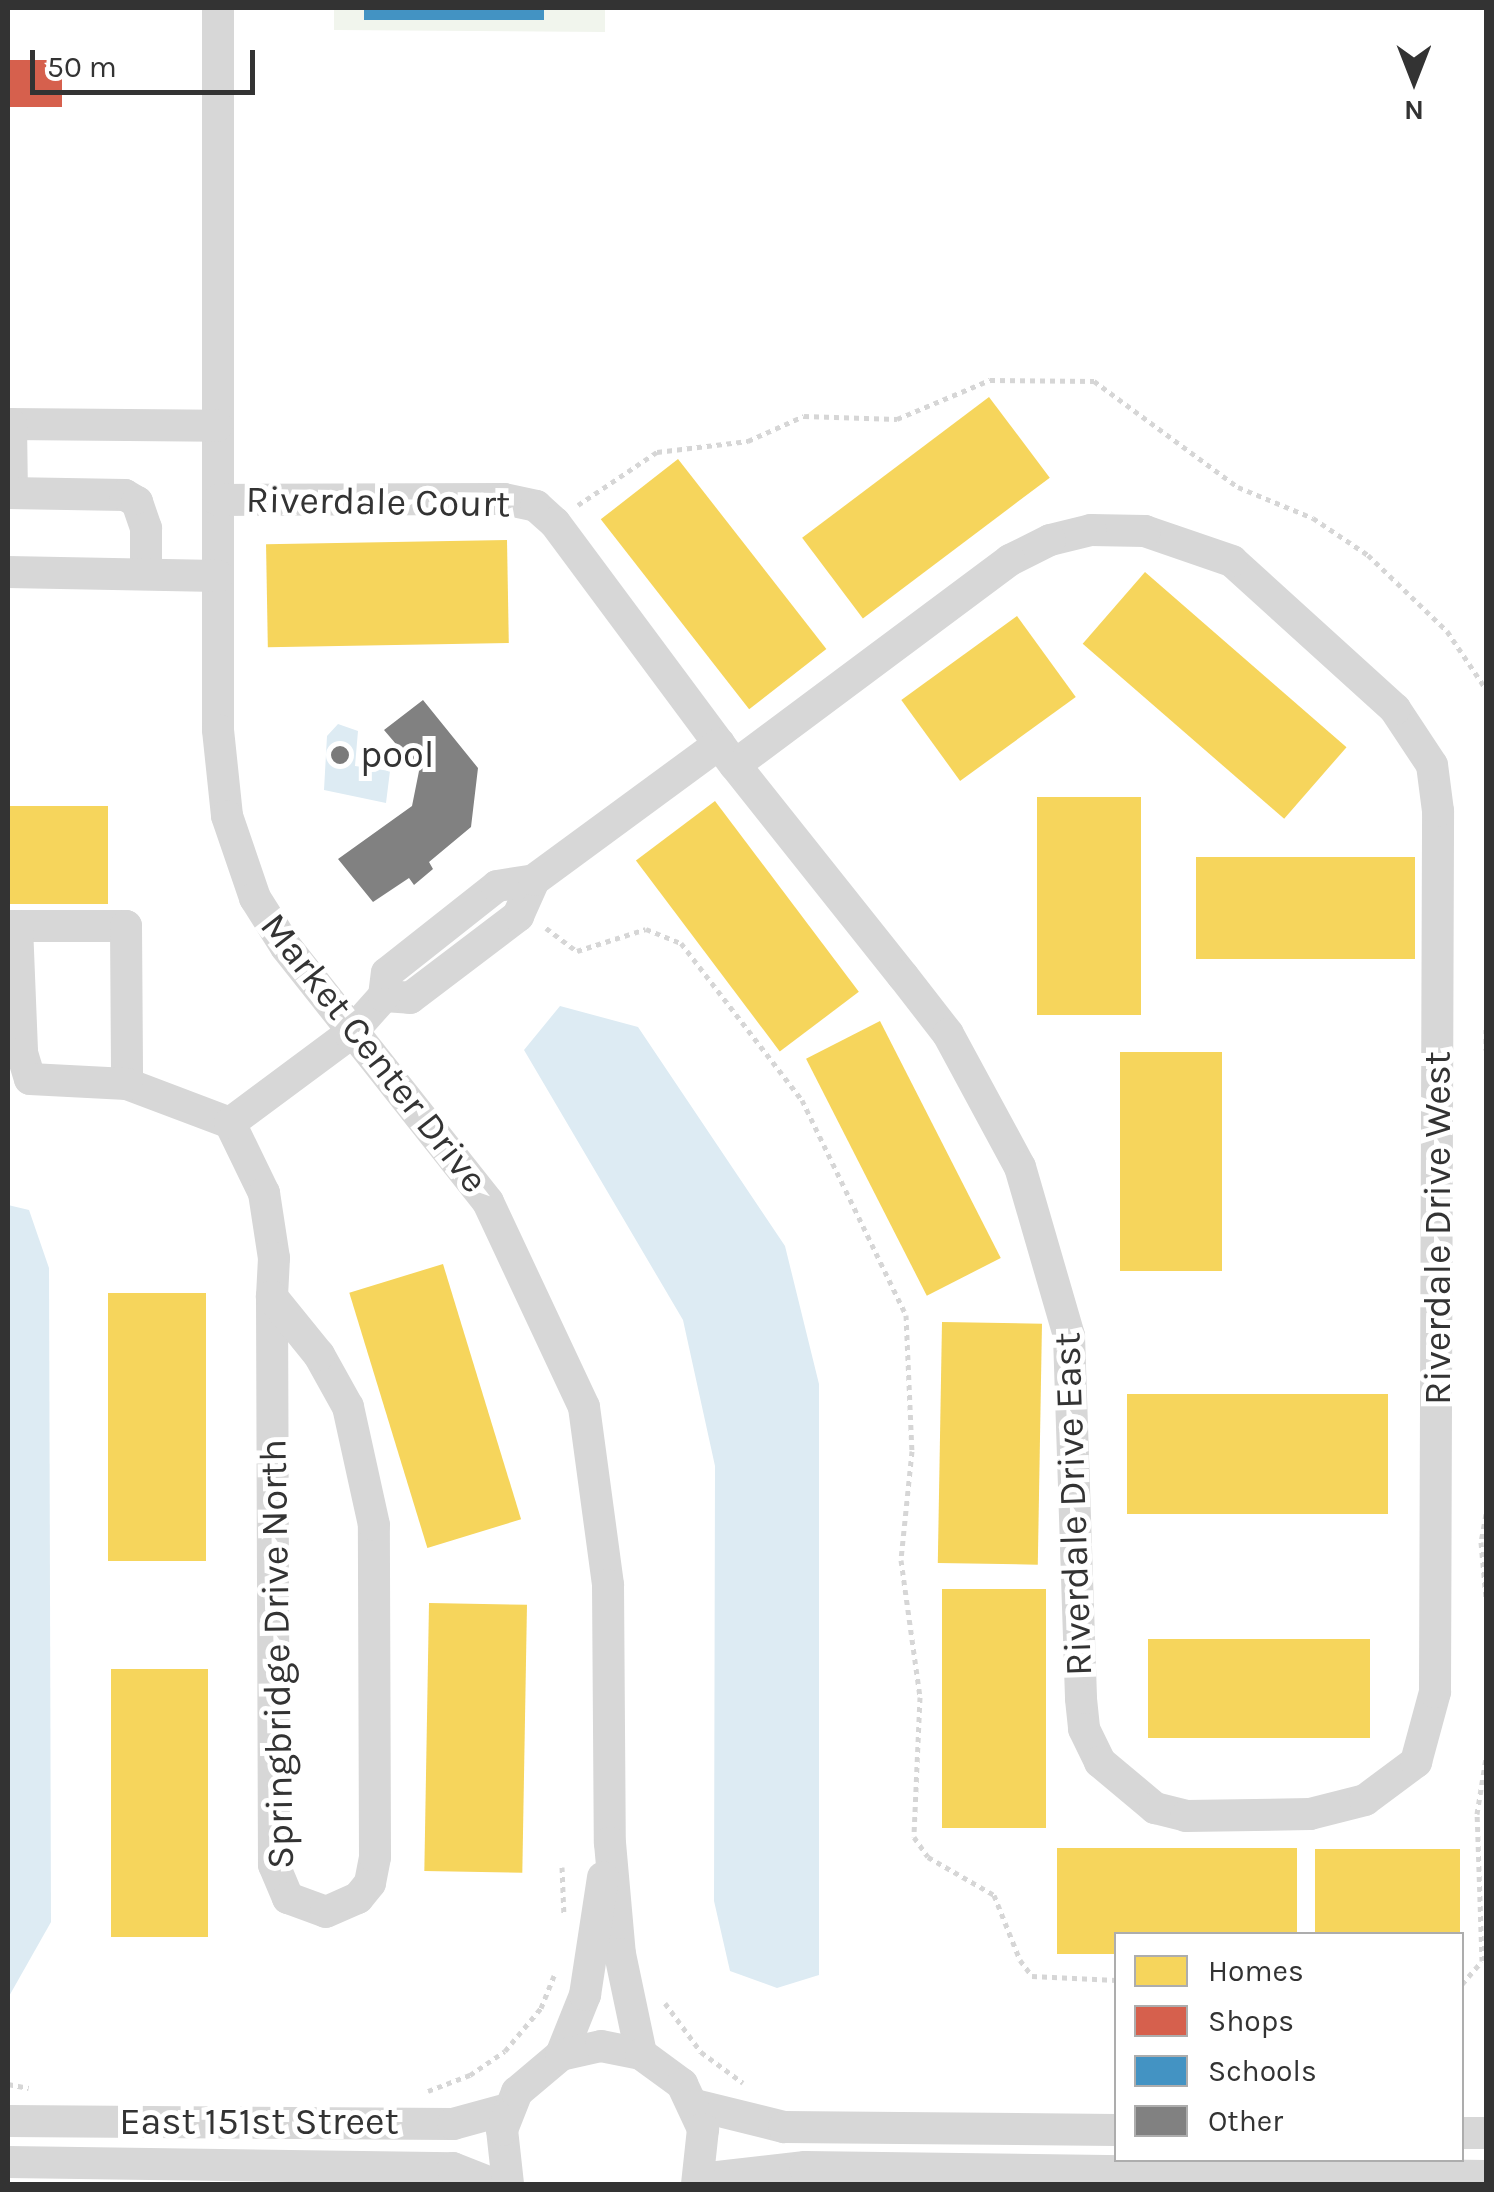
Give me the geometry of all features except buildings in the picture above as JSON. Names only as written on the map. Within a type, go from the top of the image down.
[{"type":"street","name":"Market Center Drive","points":[[218,8],[219,763],[231,834],[268,920],[350,1034],[488,1202],[584,1408],[608,1585],[610,1843],[620,1954],[641,2054]]},
{"type":"street","points":[[146,574],[146,528],[137,502],[124,495],[10,493],[9,424],[217,426]]},
{"type":"street","name":"Riverdale Court","points":[[218,500],[504,499],[536,506],[555,523],[727,754]]},
{"type":"street","name":"Riverdale Drive West","points":[[727,754],[1010,560],[1050,540],[1091,530],[1145,531],[1232,561],[1394,709],[1432,765],[1438,811],[1436,1692]]},
{"type":"street","points":[[8,572],[218,576]]},
{"type":"street","points":[[127,1084],[126,926],[12,926],[22,1053],[30,1079],[127,1084],[230,1124],[350,1034],[384,996],[410,998],[531,891],[727,754]]},
{"type":"street","name":"Riverdale Drive East","points":[[727,754],[948,1034],[998,1119],[1038,1214],[1070,1336],[1081,1699],[1084,1729],[1100,1762],[1154,1808],[1186,1816],[1274,1817],[1340,1809],[1416,1762],[1436,1692]]},
{"type":"street","name":"Springbridge Drive North","points":[[230,1124],[270,1218],[274,1865],[288,1898],[326,1912],[358,1898],[370,1883],[375,1857],[374,1525],[348,1407],[319,1355],[272,1297]]},
{"type":"street","name":"Market Center Drive","points":[[561,2055],[585,1995],[610,1843]]},
{"type":"street","points":[[508,2184],[500,2153],[508,2109],[530,2077],[561,2055],[601,2046],[641,2054],[682,2084],[703,2129],[698,2182],[805,2168],[1486,2176]]},
{"type":"street","points":[[695,2105],[784,2127],[1114,2130]]},
{"type":"street","name":"East 151st Street","points":[[8,2121],[454,2124],[508,2109]]},
{"type":"street","name":"East 151st Street","points":[[8,2162],[453,2168],[493,2184]]},
{"type":"path","points":[[555,523],[626,467],[657,452],[748,441],[804,416],[909,418],[990,380],[1094,380],[1238,487],[1312,518],[1368,556],[1446,631],[1486,689]]},
{"type":"path","points":[[531,891],[568,949],[654,928],[681,942],[802,1100],[906,1315],[912,1450],[901,1560],[920,1697],[914,1837],[928,1857],[994,1896],[1020,1960],[1032,1976],[1114,1980]]},
{"type":"path","points":[[1486,1029],[1486,1050]]},
{"type":"path","points":[[1486,1514],[1481,1542],[1486,1598]]},
{"type":"path","points":[[1464,1982],[1482,1961],[1476,1814],[1486,1758]]},
{"type":"path","points":[[562,1867],[563,1930]]},
{"type":"path","points":[[470,2075],[506,2051],[530,2022],[558,1960]]},
{"type":"path","points":[[666,2007],[701,2052],[744,2083]]},
{"type":"shaded area","points":[[334,8],[364,8],[364,20],[543,20],[544,8],[605,8],[605,32],[334,30]]},
{"type":"shaded area","name":"pool","points":[[338,724],[358,731],[355,766],[390,771],[386,803],[324,790],[327,736]]},
{"type":"shaded area","points":[[560,1006],[638,1027],[785,1246],[819,1384],[819,1975],[777,1988],[730,1971],[714,1901],[715,1466],[683,1320],[524,1050]]},
{"type":"shaded area","points":[[8,1205],[29,1210],[49,1268],[51,1922],[8,1998]]},
{"type":"place","name":"pool","points":[[340,755]]}]
